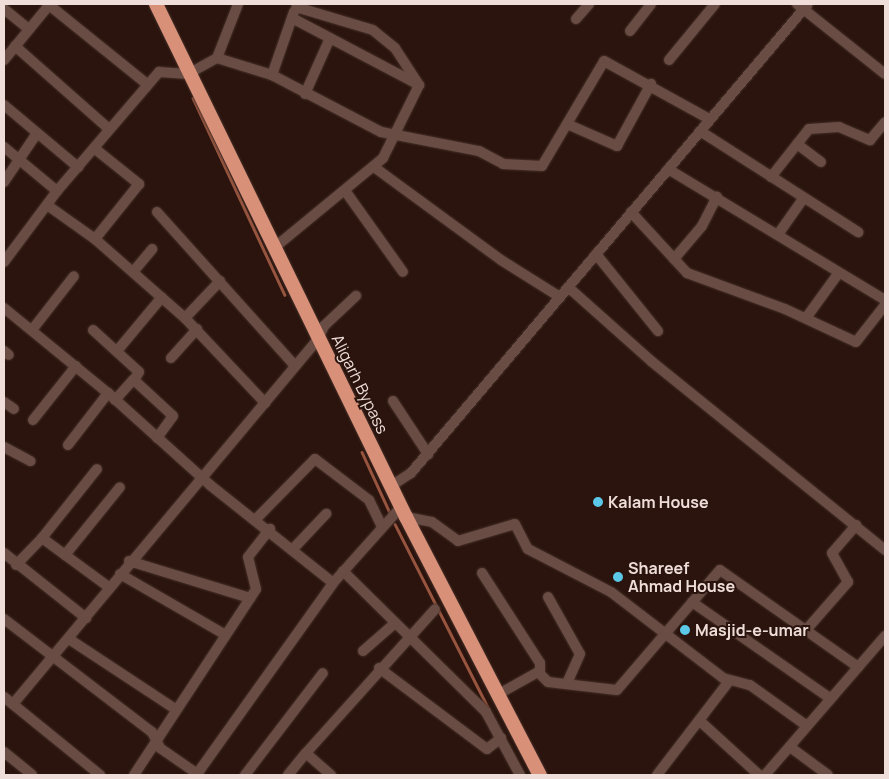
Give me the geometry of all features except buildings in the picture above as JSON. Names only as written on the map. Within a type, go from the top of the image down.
[{"type":"highway","name":"Aligarh Bypass","points":[[158,5],[188,74],[318,339],[497,695],[540,775]]},
{"type":"street","points":[[4,60],[49,4],[148,85]]},
{"type":"street","points":[[5,259],[57,190],[161,71],[188,74],[217,58],[238,4]]},
{"type":"street","points":[[576,20],[589,4]]},
{"type":"street","points":[[630,31],[651,4]]},
{"type":"street","points":[[669,60],[715,4]]},
{"type":"street","points":[[272,75],[296,5],[373,30],[395,48],[419,85]]},
{"type":"street","points":[[391,486],[412,473],[803,6],[885,74]]},
{"type":"street","points":[[4,9],[29,28]]},
{"type":"street","points":[[292,18],[419,85]]},
{"type":"street","points":[[305,94],[330,38]]},
{"type":"street","points":[[15,46],[109,129]]},
{"type":"street","points":[[217,58],[272,75],[305,94],[397,137],[479,151],[503,164],[536,168],[544,164],[604,61],[652,84],[709,119]]},
{"type":"street","points":[[567,124],[614,146],[620,145],[652,84]]},
{"type":"street","points":[[274,248],[346,192],[374,167],[397,137],[419,85]]},
{"type":"street","points":[[4,105],[78,167]]},
{"type":"street","points":[[771,177],[809,129],[822,124],[870,140],[885,122]]},
{"type":"street","points":[[700,131],[803,199],[858,232]]},
{"type":"street","points":[[4,182],[37,133]]},
{"type":"street","points":[[796,144],[821,162]]},
{"type":"street","points":[[4,147],[57,190]]},
{"type":"street","points":[[94,148],[139,184],[95,239]]},
{"type":"street","points":[[374,167],[493,255],[560,296]]},
{"type":"street","points":[[668,169],[779,233],[838,274],[885,300]]},
{"type":"street","points":[[346,192],[403,272]]},
{"type":"street","points":[[674,259],[702,226],[717,197]]},
{"type":"street","points":[[779,233],[803,199]]},
{"type":"street","points":[[47,205],[95,239],[162,297],[197,329],[265,403]]},
{"type":"street","points":[[157,212],[220,280],[295,366]]},
{"type":"street","points":[[631,212],[674,259],[693,276],[806,318],[859,342],[885,305]]},
{"type":"street","points":[[133,272],[152,250]]},
{"type":"street","points":[[596,254],[658,332]]},
{"type":"street","points":[[806,318],[838,274]]},
{"type":"street","points":[[32,330],[74,276]]},
{"type":"street","points":[[185,318],[220,280]]},
{"type":"street","points":[[568,287],[651,361],[885,550]]},
{"type":"street","points":[[13,704],[52,660],[110,588],[129,561],[318,339],[324,326],[356,296]]},
{"type":"street","points":[[117,350],[162,297]]},
{"type":"street","points":[[4,308],[76,366],[201,477],[270,529],[292,550],[333,583]]},
{"type":"street","points":[[172,358],[197,329]]},
{"type":"street","points":[[68,445],[112,397],[134,379],[139,372],[94,330]]},
{"type":"street","points":[[33,420],[76,366]]},
{"type":"street","points":[[134,379],[172,416],[157,438]]},
{"type":"street","points":[[393,401],[428,454]]},
{"type":"street","points":[[4,402],[14,409]]},
{"type":"street","points":[[4,447],[30,461]]},
{"type":"street","points":[[256,519],[315,459],[369,500],[382,528]]},
{"type":"street","points":[[16,565],[42,538],[97,469]]},
{"type":"street","points":[[65,555],[120,487]]},
{"type":"street","points":[[4,619],[52,660],[152,732],[156,740],[198,775],[333,583],[382,528],[404,512],[432,522],[458,541],[515,524],[525,548],[611,592],[664,635],[729,681],[750,686],[807,726]]},
{"type":"street","points":[[292,550],[326,514]]},
{"type":"street","points":[[806,630],[848,582],[832,553],[856,525]]},
{"type":"street","points":[[134,775],[224,634],[250,598],[256,586],[248,557],[270,529]]},
{"type":"street","points":[[42,538],[110,588]]},
{"type":"street","points":[[4,553],[16,565],[86,618]]},
{"type":"street","points":[[129,561],[250,598]]},
{"type":"street","points":[[482,573],[540,663],[540,672],[546,681],[568,681],[617,690],[720,570],[858,667]]},
{"type":"street","points":[[343,571],[406,638],[466,691],[501,738],[520,775]]},
{"type":"street","points":[[120,574],[224,634]]},
{"type":"street","points":[[548,598],[580,654],[568,681]]},
{"type":"street","points":[[692,602],[831,700]]},
{"type":"street","points":[[288,775],[379,668],[435,609]]},
{"type":"street","points":[[363,651],[394,624]]},
{"type":"street","points":[[764,775],[885,636]]},
{"type":"street","points":[[69,639],[175,709]]},
{"type":"street","points":[[379,668],[487,749],[501,738]]},
{"type":"street","points":[[497,695],[540,672]]},
{"type":"street","points":[[245,775],[324,674]]},
{"type":"street","points":[[657,775],[701,722],[729,681]]},
{"type":"street","points":[[4,697],[88,772],[100,775]]},
{"type":"street","points":[[701,722],[759,775]]},
{"type":"street","points":[[790,746],[828,775]]},
{"type":"street","points":[[4,752],[32,775]]},
{"type":"street","points":[[306,753],[331,775]]},
{"type":"waterway","points":[[193,98],[285,295]]},
{"type":"waterway","points":[[362,452],[390,513]]},
{"type":"waterway","points":[[395,524],[489,709]]},
{"type":"place","name":"Kalam House","points":[[598,502]]},
{"type":"place","name":"Shareef Ahmad House","points":[[618,577]]},
{"type":"place","name":"Masjid-e-umar","points":[[685,630]]}]
